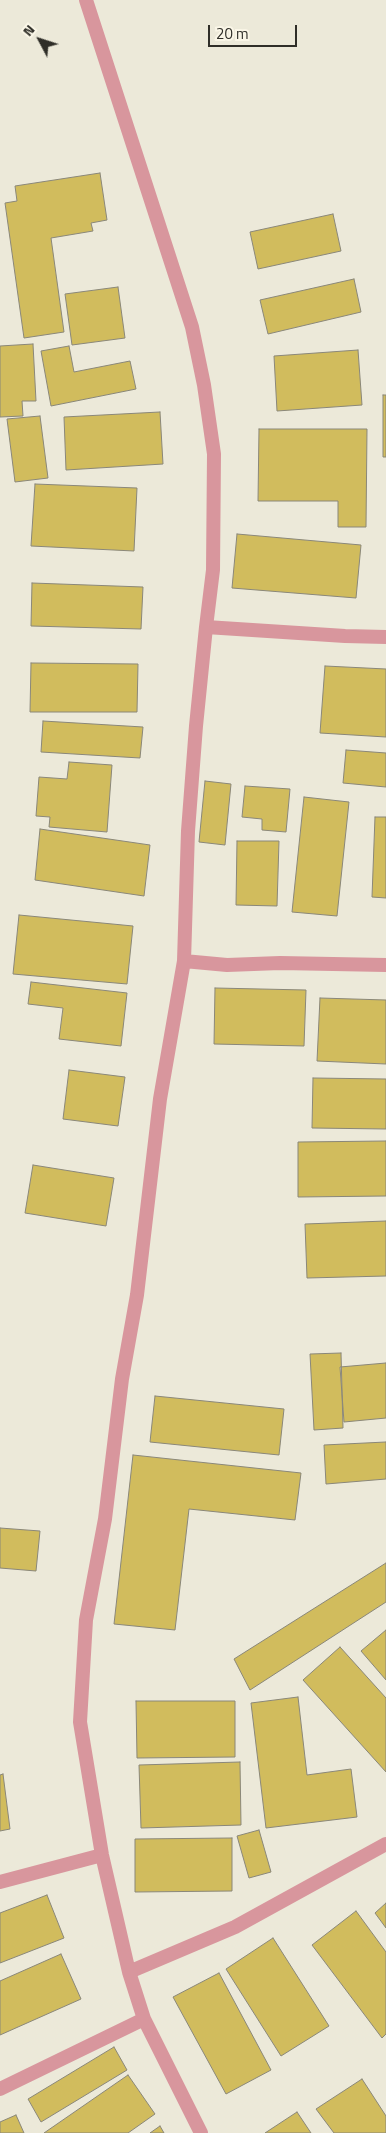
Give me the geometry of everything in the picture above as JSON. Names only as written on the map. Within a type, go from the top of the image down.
[{"type":"street","points":[[86,0],[192,327],[204,385],[214,454],[213,570],[196,726],[188,831],[184,961],[159,1109],[137,1295],[122,1379],[105,1518],[86,1620],[80,1722],[102,1855],[129,1972],[144,2019],[201,2133]]},
{"type":"street","points":[[206,627],[386,637]]},
{"type":"street","points":[[184,961],[227,965],[280,963],[386,965]]},
{"type":"street","points":[[129,1972],[235,1927],[386,1844]]},
{"type":"street","points":[[0,1882],[102,1855]]},
{"type":"street","points":[[0,2089],[144,2019]]},
{"type":"building","points":[[100,173],[107,220],[91,223],[93,231],[51,238],[64,332],[24,338],[5,203],[17,201],[15,186]]},
{"type":"building","points":[[333,214],[341,251],[258,269],[250,232]]},
{"type":"building","points":[[354,279],[361,312],[268,334],[260,300]]},
{"type":"building","points":[[118,287],[125,338],[72,345],[65,294]]},
{"type":"building","points":[[33,344],[36,401],[22,401],[23,416],[0,417],[0,346]]},
{"type":"building","points":[[69,346],[74,372],[130,361],[136,389],[51,406],[41,351]]},
{"type":"building","points":[[358,350],[362,405],[277,411],[274,356]]},
{"type":"building","points":[[383,395],[386,395],[386,457],[383,457]]},
{"type":"building","points":[[160,412],[163,464],[66,470],[64,417]]},
{"type":"building","points":[[40,416],[48,478],[15,482],[7,419]]},
{"type":"building","points":[[259,429],[367,429],[366,527],[338,527],[338,501],[258,501]]},
{"type":"building","points":[[35,484],[137,488],[134,551],[31,546]]},
{"type":"building","points":[[237,534],[361,545],[356,598],[232,588]]},
{"type":"building","points":[[32,583],[143,587],[141,629],[31,626]]},
{"type":"building","points":[[31,663],[138,664],[137,712],[30,712]]},
{"type":"building","points":[[325,666],[386,669],[386,737],[320,733]]},
{"type":"building","points":[[43,721],[143,727],[140,758],[41,752]]},
{"type":"building","points":[[346,750],[386,753],[386,787],[343,783]]},
{"type":"building","points":[[69,762],[112,765],[107,832],[49,827],[50,817],[36,816],[39,777],[67,779]]},
{"type":"building","points":[[205,781],[231,784],[225,845],[199,842]]},
{"type":"building","points":[[245,786],[290,789],[286,832],[262,830],[262,819],[242,817]]},
{"type":"building","points":[[304,797],[349,802],[337,916],[292,912]]},
{"type":"building","points":[[375,817],[386,817],[386,898],[372,897]]},
{"type":"building","points":[[40,829],[150,845],[144,896],[35,880]]},
{"type":"building","points":[[237,841],[279,841],[277,906],[236,905]]},
{"type":"building","points":[[19,915],[133,926],[127,984],[13,974]]},
{"type":"building","points":[[31,982],[127,993],[121,1046],[59,1039],[63,1008],[28,1004]]},
{"type":"building","points":[[215,988],[306,990],[304,1046],[214,1044]]},
{"type":"building","points":[[320,998],[386,1000],[386,1064],[317,1061]]},
{"type":"building","points":[[69,1070],[125,1077],[118,1126],[63,1119]]},
{"type":"building","points":[[313,1078],[386,1079],[386,1129],[312,1128]]},
{"type":"building","points":[[386,1141],[386,1196],[298,1197],[298,1142]]},
{"type":"building","points":[[33,1165],[114,1178],[106,1226],[25,1213]]},
{"type":"building","points":[[386,1221],[386,1276],[307,1278],[305,1224]]},
{"type":"building","points":[[341,1353],[343,1428],[314,1430],[310,1354]]},
{"type":"building","points":[[386,1363],[386,1418],[344,1422],[340,1367]]},
{"type":"building","points":[[155,1396],[284,1409],[279,1455],[150,1442]]},
{"type":"building","points":[[386,1442],[386,1479],[326,1484],[324,1445]]},
{"type":"building","points":[[133,1455],[301,1473],[295,1520],[189,1509],[175,1630],[114,1624]]},
{"type":"building","points":[[0,1528],[40,1531],[36,1571],[0,1568]]},
{"type":"building","points":[[386,1563],[386,1602],[250,1690],[234,1659]]},
{"type":"building","points":[[386,1630],[386,1680],[361,1651]]},
{"type":"building","points":[[340,1647],[386,1698],[386,1772],[303,1680]]},
{"type":"building","points":[[298,1697],[307,1775],[351,1769],[357,1817],[266,1828],[251,1703]]},
{"type":"building","points":[[136,1701],[235,1701],[235,1757],[137,1758]]},
{"type":"building","points":[[240,1762],[241,1825],[141,1828],[139,1765]]},
{"type":"building","points":[[3,1774],[10,1829],[0,1831],[0,1775]]},
{"type":"building","points":[[259,1830],[271,1872],[249,1878],[237,1836]]},
{"type":"building","points":[[232,1838],[232,1891],[135,1892],[135,1839]]},
{"type":"building","points":[[47,1895],[64,1938],[0,1963],[0,1913]]},
{"type":"building","points":[[386,1903],[386,1928],[375,1913]]},
{"type":"building","points":[[356,1911],[386,1952],[386,2034],[382,2038],[312,1945]]},
{"type":"building","points":[[273,1938],[329,2026],[281,2056],[226,1969]]},
{"type":"building","points":[[61,1954],[81,1999],[0,2035],[0,1981]]},
{"type":"building","points":[[219,1973],[271,2070],[226,2094],[173,1997]]},
{"type":"building","points":[[114,2047],[127,2070],[41,2122],[28,2099]]},
{"type":"building","points":[[128,2075],[155,2114],[128,2133],[44,2133]]},
{"type":"building","points":[[362,2079],[386,2116],[386,2133],[334,2133],[316,2109]]},
{"type":"building","points":[[297,2112],[311,2133],[265,2133]]},
{"type":"building","points":[[16,2115],[24,2133],[0,2133],[0,2122]]},
{"type":"building","points":[[160,2126],[164,2133],[150,2133]]}]
